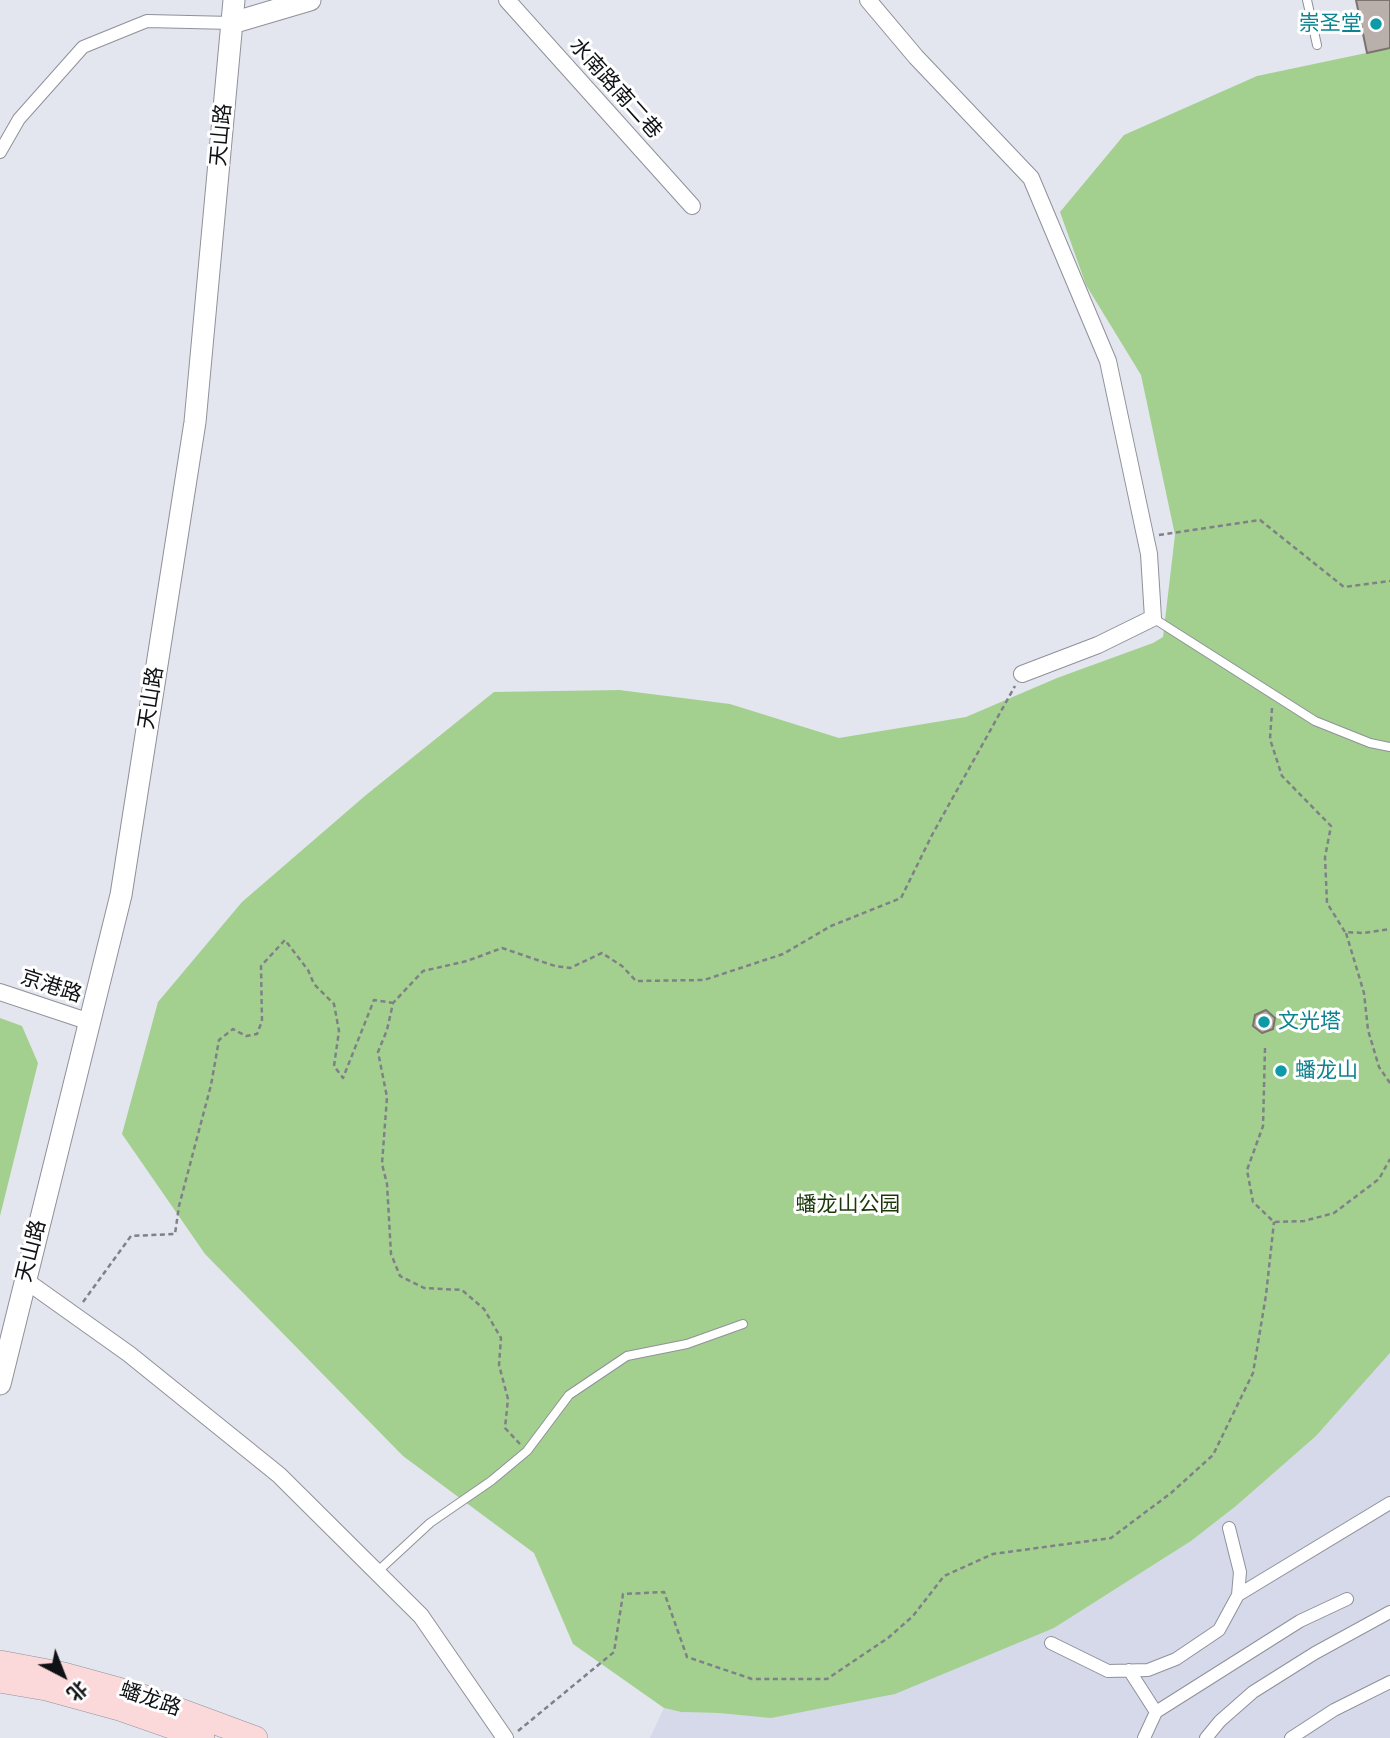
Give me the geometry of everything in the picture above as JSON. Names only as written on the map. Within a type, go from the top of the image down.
[{"type":"main road","name":"蟠龙路","points":[[0,1662],[64,1674],[137,1694],[256,1738]]},
{"type":"main road","name":"蟠龙路","points":[[0,1681],[46,1689],[119,1709],[203,1738]]},
{"type":"street","name":"天山路","points":[[0,1384],[121,895],[195,422],[234,0]]},
{"type":"street","points":[[0,152],[19,119],[83,47],[147,21],[232,23],[310,0]]},
{"type":"street","name":"水南路南二巷","points":[[507,0],[692,206]]},
{"type":"street","points":[[868,0],[916,57],[1031,178],[1108,361],[1149,554],[1153,618],[1098,645],[1022,674]]},
{"type":"street","name":"京港路","points":[[0,992],[90,1022]]},
{"type":"street","points":[[25,1280],[129,1354],[279,1475],[421,1616],[507,1738]]},
{"type":"street","points":[[1238,1595],[1390,1503]]},
{"type":"street","points":[[1051,1643],[1108,1671],[1148,1670],[1187,1652],[1219,1630],[1238,1595],[1240,1572],[1229,1528]]},
{"type":"street","points":[[1144,1738],[1156,1712],[1300,1620],[1347,1599]]},
{"type":"street","points":[[1206,1738],[1220,1721],[1253,1692],[1315,1653],[1390,1612]]},
{"type":"street","points":[[1129,1670],[1156,1712]]},
{"type":"street","points":[[1291,1738],[1334,1710],[1390,1682]]},
{"type":"lane","points":[[1307,0],[1317,46]]},
{"type":"lane","points":[[1153,618],[1315,721],[1370,743],[1390,747]]},
{"type":"lane","points":[[377,1572],[430,1523],[491,1481],[527,1451],[569,1395],[627,1356],[687,1344],[743,1324]]},
{"type":"path","points":[[1145,537],[1260,520],[1344,587],[1390,581]]},
{"type":"path","points":[[527,1451],[505,1428],[508,1399],[499,1365],[501,1338],[484,1308],[462,1290],[424,1288],[400,1276],[391,1254],[387,1184],[382,1164],[387,1097],[378,1052],[387,1030],[393,1003],[424,971],[467,961],[502,948],[555,966],[570,968],[602,953],[622,966],[636,981],[704,980],[783,954],[831,926],[901,898],[932,835],[1022,674]]},
{"type":"path","points":[[1273,694],[1270,739],[1282,776],[1331,826],[1325,857],[1327,903],[1345,932],[1364,993],[1368,1030],[1379,1067],[1390,1083]]},
{"type":"path","points":[[1345,932],[1364,933],[1390,929]]},
{"type":"path","points":[[74,1315],[131,1236],[174,1234],[211,1085],[219,1040],[233,1029],[246,1036],[257,1034],[262,1021],[261,966],[285,940],[308,970],[314,984],[334,1004],[339,1031],[334,1066],[343,1078],[374,1000],[393,1003]]},
{"type":"path","points":[[1265,1048],[1264,1126],[1247,1170],[1253,1202],[1274,1222],[1304,1221],[1334,1213],[1379,1179],[1390,1159]]},
{"type":"path","points":[[507,1738],[614,1652],[623,1594],[664,1592],[687,1657],[752,1679],[827,1679],[888,1638],[913,1616],[944,1576],[993,1554],[1111,1538],[1171,1493],[1213,1455],[1253,1373],[1266,1295],[1274,1222]]},
{"type":"shaded area","points":[[1390,1353],[1390,1738],[650,1738],[664,1708],[681,1712],[719,1713],[1054,1628],[1191,1541],[1236,1506],[1316,1436]]},
{"type":"green space","name":"蟠龙山公园","points":[[1390,48],[1390,1353],[1316,1436],[1236,1506],[1191,1541],[1054,1628],[895,1694],[771,1718],[681,1712],[664,1708],[573,1644],[534,1553],[403,1456],[205,1254],[122,1134],[158,1002],[242,902],[366,795],[494,692],[619,690],[730,704],[839,738],[966,717],[1163,637],[1175,535],[1141,375],[1086,285],[1060,212],[1124,135],[1257,76]]},
{"type":"green space","points":[[0,1018],[22,1026],[38,1063],[0,1216]]},
{"type":"building","name":"崇圣堂","points":[[1356,0],[1390,0],[1390,48],[1367,53]]},
{"type":"building","name":"文光塔","points":[[1266,1010],[1275,1018],[1273,1029],[1262,1033],[1253,1026],[1255,1015]]},
{"type":"place","name":"崇圣堂","points":[[1376,24]]},
{"type":"place","name":"文光塔","points":[[1264,1022]]},
{"type":"place","name":"蟠龙山","points":[[1281,1071]]}]
